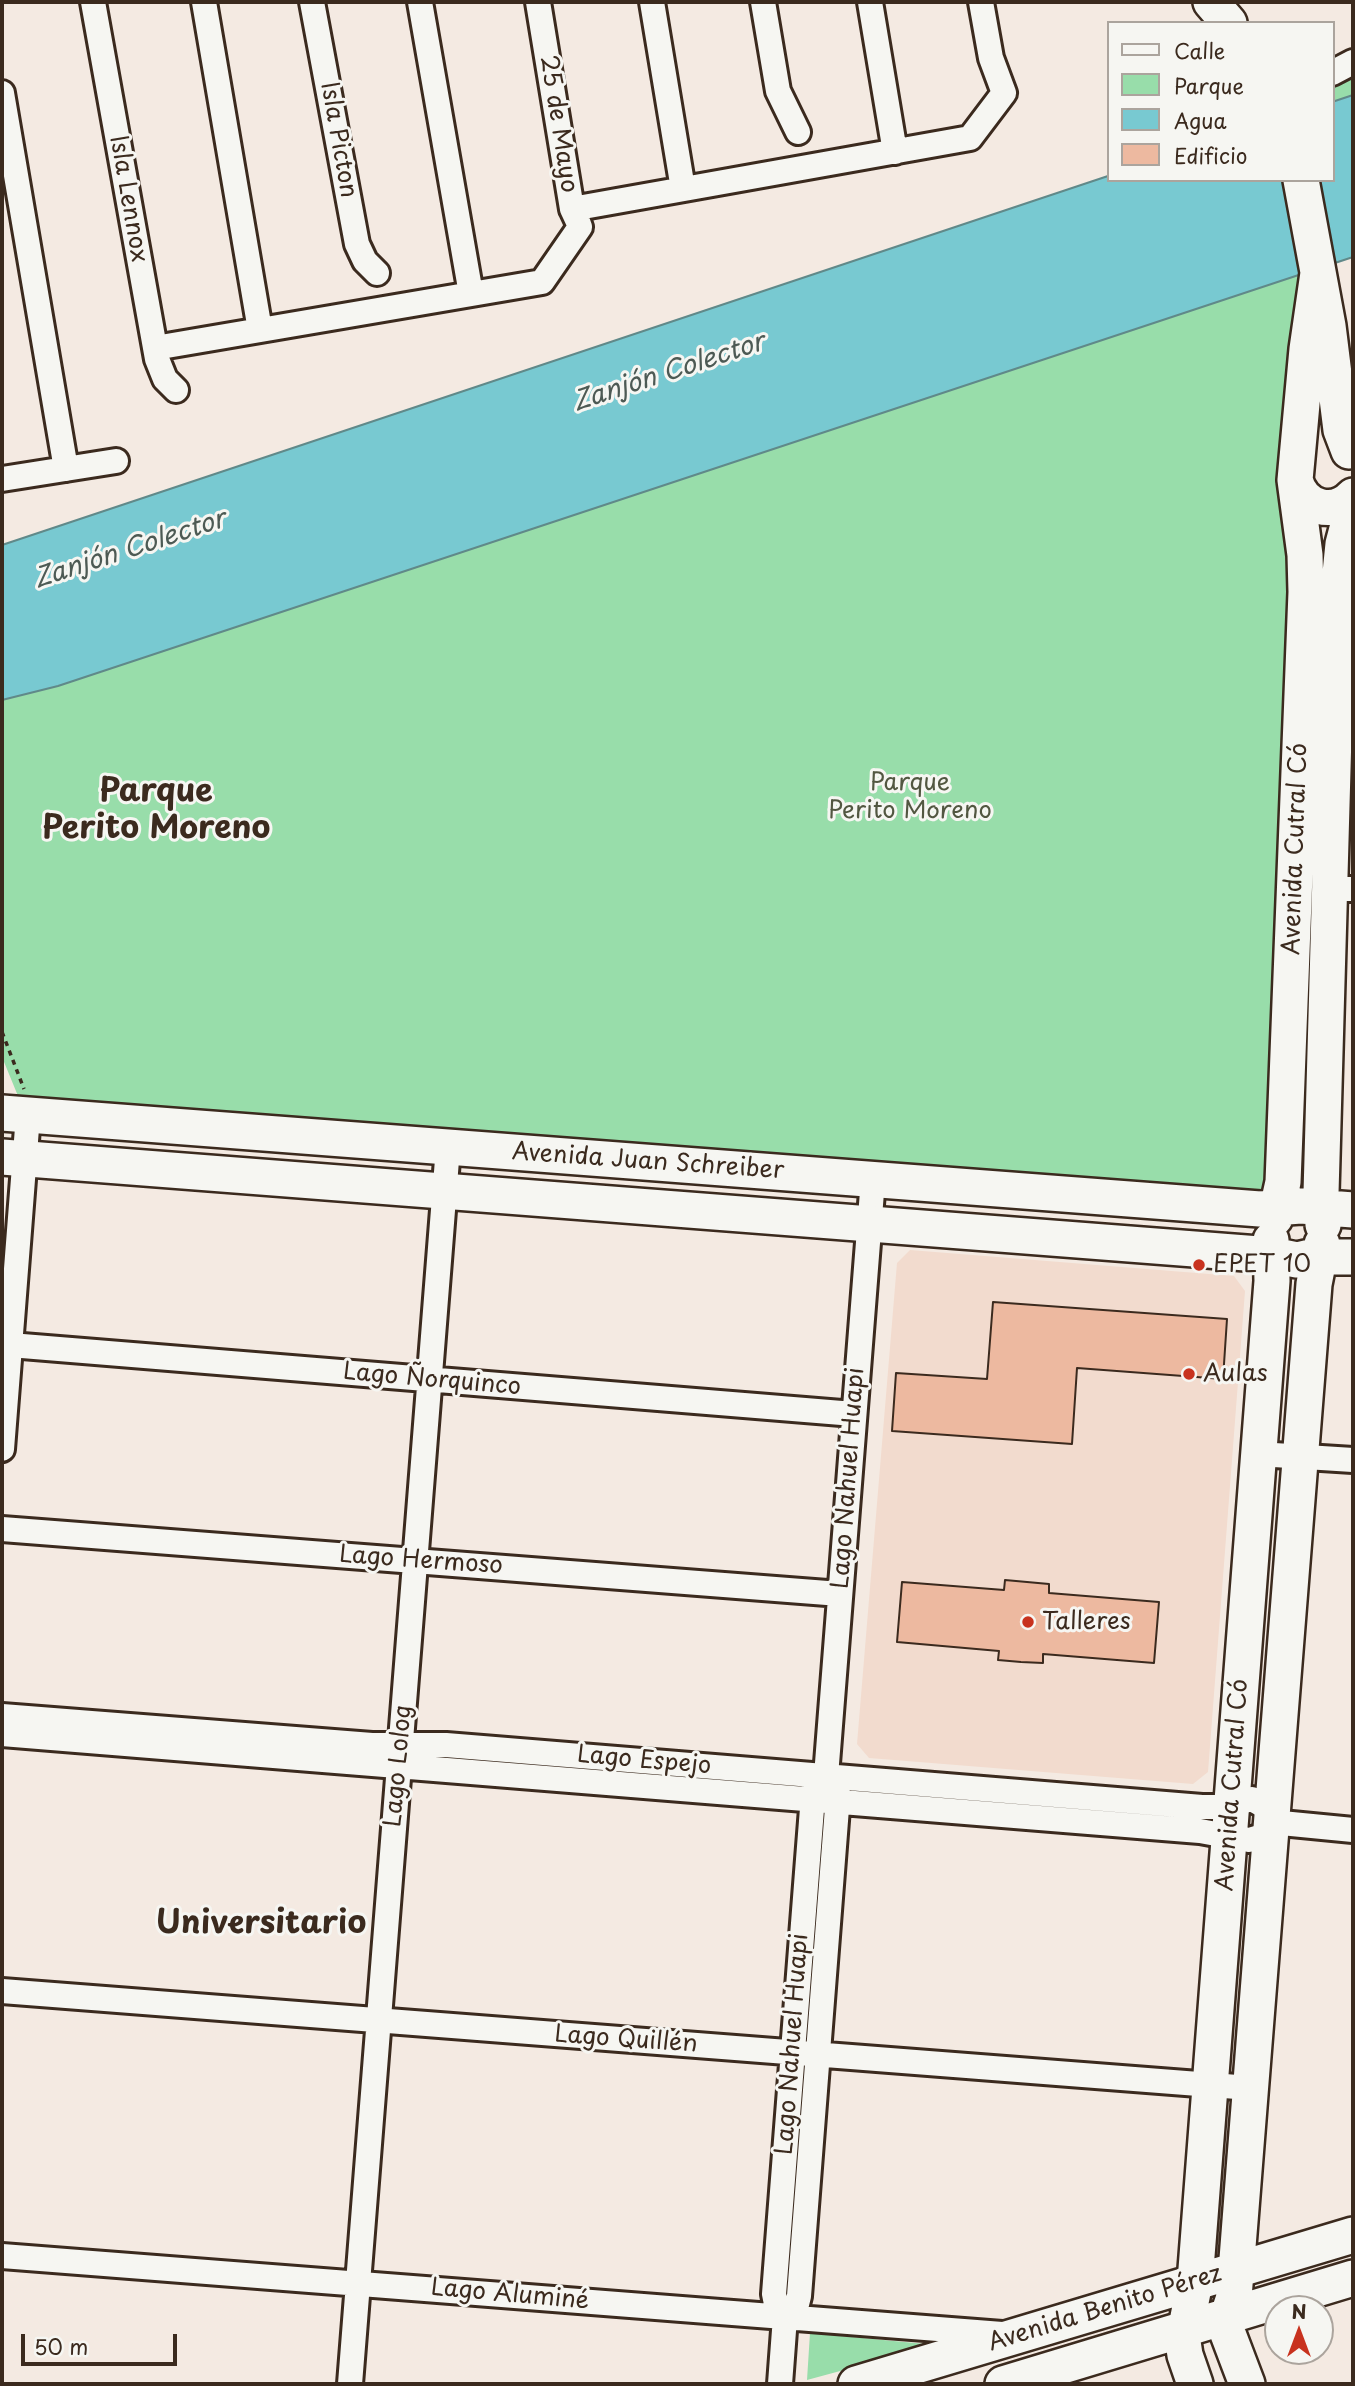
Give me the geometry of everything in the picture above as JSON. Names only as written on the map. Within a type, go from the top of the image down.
[{"type":"main road","points":[[1211,2],[1227,21]]},
{"type":"main road","name":"Avenida Cutral Có","points":[[1301,182],[1332,349],[1341,430],[1351,453]]},
{"type":"main road","name":"Avenida Cutral Có","points":[[1220,2318],[1229,2312],[1233,2304],[1314,1284],[1306,1232],[1283,1182],[1306,592],[1296,471],[1307,349],[1318,273]]},
{"type":"main road","name":"Avenida Cutral Có","points":[[1351,453],[1342,446],[1325,443],[1309,449],[1296,471],[1303,497],[1318,507],[1337,507],[1351,501]]},
{"type":"main road","name":"Avenida Cutral Có","points":[[1195,2384],[1185,2355],[1185,2329],[1194,2287],[1258,1454],[1306,1232],[1342,889],[1339,577],[1351,501]]},
{"type":"main road","name":"Avenida Juan Schreiber","points":[[14,1106],[448,1147],[1260,1209],[1306,1232]]},
{"type":"main road","name":"Avenida Juan Schreiber","points":[[13,1158],[869,1225],[1306,1232]]},
{"type":"main road","name":"Avenida Benito Pérez","points":[[856,2384],[1194,2287],[1235,2269],[1353,2235]]},
{"type":"main road","name":"Avenida Benito Pérez","points":[[1003,2384],[1353,2278]]},
{"type":"main road","points":[[1194,2287],[1194,2304],[1207,2318],[1220,2318],[1247,2384]]},
{"type":"street","name":"Isla Lennox","points":[[93,2],[155,348],[162,373],[176,390]]},
{"type":"street","points":[[204,2],[260,330]]},
{"type":"street","name":"Isla Picton","points":[[312,2],[357,244],[365,261],[377,273]]},
{"type":"street","points":[[420,2],[471,294]]},
{"type":"street","name":"25 de Mayo","points":[[538,2],[581,226]]},
{"type":"street","points":[[652,2],[683,189]]},
{"type":"street","points":[[763,2],[778,91],[798,132]]},
{"type":"street","points":[[870,2],[895,152]]},
{"type":"street","points":[[155,348],[542,282],[581,226],[683,189],[970,138],[1004,93],[991,58],[981,2]]},
{"type":"street","points":[[1334,72],[1353,62]]},
{"type":"street","points":[[2,93],[66,469]]},
{"type":"street","points":[[2,479],[116,461]]},
{"type":"street","points":[[1295,887],[1299,876],[1310,871],[1321,873],[1342,889]]},
{"type":"street","points":[[2,1449],[10,1345],[14,1106]]},
{"type":"street","name":"Lago Lolog","points":[[350,2384],[448,1147]]},
{"type":"street","name":"Lago Nahuel Huapi","points":[[826,1776],[873,1180]]},
{"type":"street","name":"Lago Ñorquinco","points":[[10,1345],[854,1414]]},
{"type":"street","points":[[1258,1454],[1353,1460]]},
{"type":"street","name":"Lago Hermoso","points":[[2,1529],[840,1594]]},
{"type":"street","name":"Lago Espejo","points":[[2,1716],[372,1745],[400,1755],[446,1745],[1202,1807],[1230,1820],[1254,1840],[1267,1832],[1271,1822],[1269,1812],[1261,1802],[1252,1799],[1230,1820],[1200,1831],[811,1799],[400,1755],[2,1734]]},
{"type":"street","name":"Lago Nahuel Huapi","points":[[785,2317],[776,2304],[774,2294],[811,1799],[816,1781],[826,1776]]},
{"type":"street","name":"Lago Nahuel Huapi","points":[[780,2384],[785,2317],[797,2304],[799,2296],[818,2055],[837,1801],[836,1783],[826,1776]]},
{"type":"street","points":[[1271,1822],[1353,1830]]},
{"type":"street","name":"Lago Quillén","points":[[2,1992],[1250,2088]]},
{"type":"street","name":"Lago Aluminé","points":[[2,2256],[1017,2336]]},
{"type":"path","points":[[2,1032],[22,1084],[14,1106]]},
{"type":"shaded area","points":[[910,1250],[1234,1276],[1245,1291],[1208,1772],[1193,1784],[869,1758],[857,1744],[897,1263]]},
{"type":"green space","points":[[1353,75],[1353,95],[1334,101],[1334,84]]},
{"type":"green space","name":"Parque Perito Moreno","points":[[1299,274],[1268,1194],[21,1099],[18,1096],[2,1057],[2,700],[58,686]]},
{"type":"green space","points":[[810,2333],[936,2345],[807,2380]]},
{"type":"water","name":"Zanjón Colector","points":[[1353,95],[1353,257],[58,686],[2,700],[2,545],[1106,177],[1106,182],[1334,182],[1334,101]]},
{"type":"building","name":"Aulas","points":[[993,1302],[1227,1319],[1223,1379],[1077,1368],[1072,1444],[892,1431],[896,1373],[987,1379]]},
{"type":"building","name":"Talleres","points":[[1005,1580],[1049,1584],[1049,1593],[1159,1602],[1154,1663],[1043,1654],[1043,1663],[1021,1662],[998,1660],[999,1651],[897,1642],[902,1582],[1004,1590]]},
{"type":"place","name":"EPET 10","points":[[1199,1265]]},
{"type":"place","name":"Aulas","points":[[1189,1374]]},
{"type":"place","name":"Talleres","points":[[1028,1622]]},
{"type":"district","name":"Parque Perito Moreno","points":[[156,810]]},
{"type":"district","name":"Universitario","points":[[261,1924]]}]
